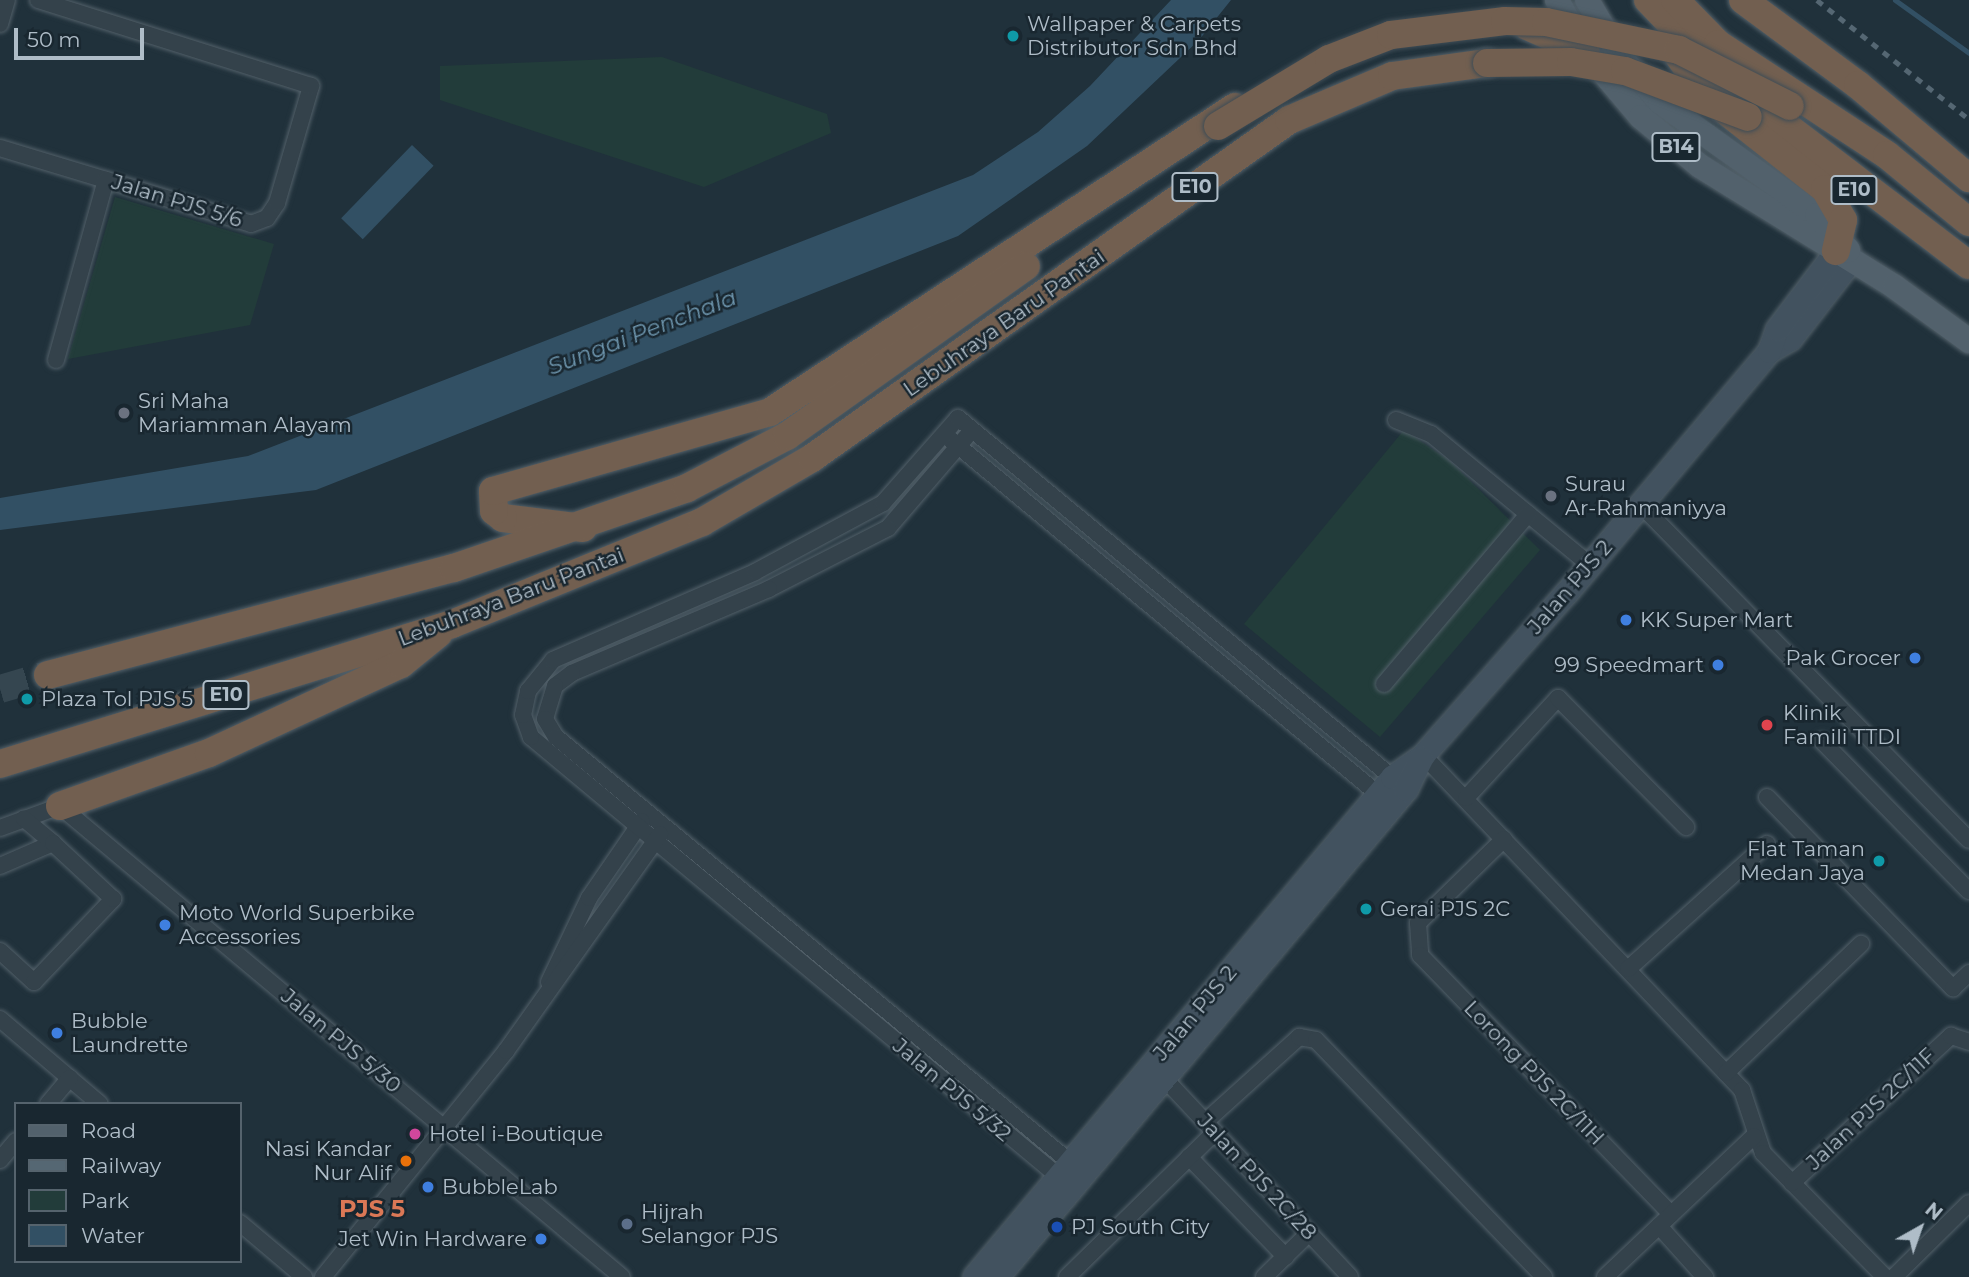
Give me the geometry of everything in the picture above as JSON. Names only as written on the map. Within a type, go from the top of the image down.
[{"type":"highway","points":[[1642,0],[1708,97],[1825,189],[1843,220],[1843,250]]},
{"type":"highway","points":[[1648,0],[1721,77],[1964,273]]},
{"type":"highway","points":[[1675,0],[1718,44],[1887,155],[1969,222]]},
{"type":"highway","points":[[1742,0],[1858,85],[1969,178]]},
{"type":"highway","points":[[583,528],[503,518],[494,511],[492,491],[770,412],[1268,86],[1323,56],[1379,36],[1478,15],[1514,21],[1586,52]]},
{"type":"highway","name":"Lebuhraya Baru Pantai","points":[[48,675],[583,528],[687,488],[788,436],[1270,91],[1329,58],[1391,36],[1456,26],[1546,22],[1679,50],[1790,106],[1969,242]]},
{"type":"highway","name":"Lebuhraya Baru Pantai","points":[[0,764],[452,624],[702,522],[812,458],[1289,120],[1392,76],[1488,63],[1571,62],[1625,71],[1748,117],[1867,199],[1964,273]]},
{"type":"highway","points":[[60,806],[209,753],[401,664],[452,624]]},
{"type":"main road","name":"B14","points":[[1557,0],[1586,52],[1641,117],[1700,166],[1843,250]]},
{"type":"main road","name":"B14","points":[[1587,0],[1620,56],[1660,102],[1843,250],[1969,341]]},
{"type":"main road","name":"Jalan PJS 2","points":[[997,1277],[1071,1175],[1392,791],[1590,565],[1769,351],[1777,329],[1843,250]]},
{"type":"main road","name":"Jalan PJS 2","points":[[974,1277],[1164,1078],[1392,791]]},
{"type":"street","points":[[0,24],[8,0]]},
{"type":"street","name":"Jalan PJS 5/6","points":[[0,148],[258,222],[277,203],[312,86],[38,0]]},
{"type":"street","points":[[56,359],[106,180]]},
{"type":"street","points":[[958,418],[1392,791],[958,447],[944,434],[958,418]]},
{"type":"street","points":[[1396,420],[1431,434],[1590,565]]},
{"type":"street","name":"Jalan PJS 5/32","points":[[972,430],[888,528],[769,589],[555,686],[545,719],[556,737],[859,987],[1071,1175]]},
{"type":"street","name":"Jalan PJS 5/32","points":[[944,434],[883,503],[755,572],[553,660],[528,691],[523,715],[531,737],[637,828],[846,1002],[1071,1175]]},
{"type":"street","points":[[1640,504],[1969,840]]},
{"type":"street","points":[[1384,684],[1528,514]]},
{"type":"street","points":[[1466,798],[1558,698],[1686,827]]},
{"type":"street","points":[[1822,741],[1969,891]]},
{"type":"street","points":[[1423,755],[1726,1073],[1753,1111],[1754,1136],[1792,1183],[1885,1277]]},
{"type":"street","points":[[1767,797],[1953,988],[1969,973]]},
{"type":"street","points":[[0,828],[60,806]]},
{"type":"street","name":"Jalan PJS 5/30","points":[[60,806],[622,1277]]},
{"type":"street","points":[[548,985],[589,898],[648,813]]},
{"type":"street","points":[[0,951],[34,982],[113,899],[24,819]]},
{"type":"street","points":[[323,1277],[446,1129],[506,1051],[548,985],[665,827]]},
{"type":"street","name":"Lorong PJS 2C/11H","points":[[1504,839],[1418,923],[1420,955],[1671,1214]]},
{"type":"street","points":[[0,866],[53,843]]},
{"type":"street","points":[[1628,969],[1766,844]]},
{"type":"street","points":[[1726,1073],[1861,944]]},
{"type":"street","points":[[0,1019],[98,1102]]},
{"type":"street","name":"Jalan PJS 2C/11F","points":[[1792,1183],[1951,1036],[1969,1042]]},
{"type":"street","points":[[1067,1277],[1189,1157],[1210,1127],[1299,1037],[1316,1040],[1544,1277]]},
{"type":"street","points":[[50,1102],[70,1078]]},
{"type":"street","name":"Jalan PJS 2C/28","points":[[1164,1078],[1350,1277]]},
{"type":"street","points":[[1605,1277],[1754,1136]]},
{"type":"street","points":[[0,1160],[14,1144]]},
{"type":"street","points":[[1189,1157],[1286,1256]]},
{"type":"street","points":[[1894,1277],[1969,1203]]},
{"type":"street","points":[[242,1225],[304,1277]]},
{"type":"street","points":[[1659,1226],[1705,1277]]},
{"type":"street","points":[[1264,1277],[1309,1233]]},
{"type":"green space","points":[[662,57],[827,114],[831,133],[704,187],[440,100],[440,66]]},
{"type":"green space","points":[[115,197],[274,244],[250,325],[68,359]]},
{"type":"green space","points":[[1404,430],[1450,461],[1540,550],[1380,737],[1244,624]]},
{"type":"water","name":"Sungai Penchala","points":[[1171,0],[1231,0],[1199,40],[1087,146],[958,236],[316,490],[0,530],[0,498],[248,456],[973,175],[1038,132],[1090,86]]},
{"type":"water","points":[[412,145],[434,166],[363,239],[341,218]]},
{"type":"waterway","points":[[1895,0],[1969,53]]},
{"type":"tunnel","points":[[0,689],[48,675]]},
{"type":"railway","points":[[1817,0],[1969,119]]},
{"type":"place","name":"Wallpaper & Carpets Distributor Sdn Bhd","points":[[1013,36]]},
{"type":"place","name":"Sri Maha Mariamman Alayam","points":[[124,413]]},
{"type":"place","name":"Surau Ar-Rahmaniyya","points":[[1551,496]]},
{"type":"place","name":"KK Super Mart","points":[[1626,620]]},
{"type":"place","name":"Pak Grocer","points":[[1915,658]]},
{"type":"place","name":"99 Speedmart","points":[[1718,665]]},
{"type":"place","name":"Plaza Tol PJS 5","points":[[27,699]]},
{"type":"place","name":"Klinik Famili TTDI","points":[[1767,725]]},
{"type":"place","name":"Flat Taman Medan Jaya","points":[[1879,861]]},
{"type":"place","name":"Gerai PJS 2C","points":[[1366,909]]},
{"type":"place","name":"Moto World Superbike Accessories","points":[[165,925]]},
{"type":"place","name":"Bubble Laundrette","points":[[57,1033]]},
{"type":"place","name":"Hotel i-Boutique","points":[[415,1134]]},
{"type":"place","name":"Nasi Kandar Nur Alif","points":[[406,1161]]},
{"type":"place","name":"BubbleLab","points":[[428,1187]]},
{"type":"place","name":"Hijrah Selangor PJS","points":[[627,1224]]},
{"type":"place","name":"PJ South City","points":[[1057,1227]]},
{"type":"place","name":"Jet Win Hardware","points":[[541,1239]]},
{"type":"district","name":"PJS 5","points":[[372,1209]]}]
